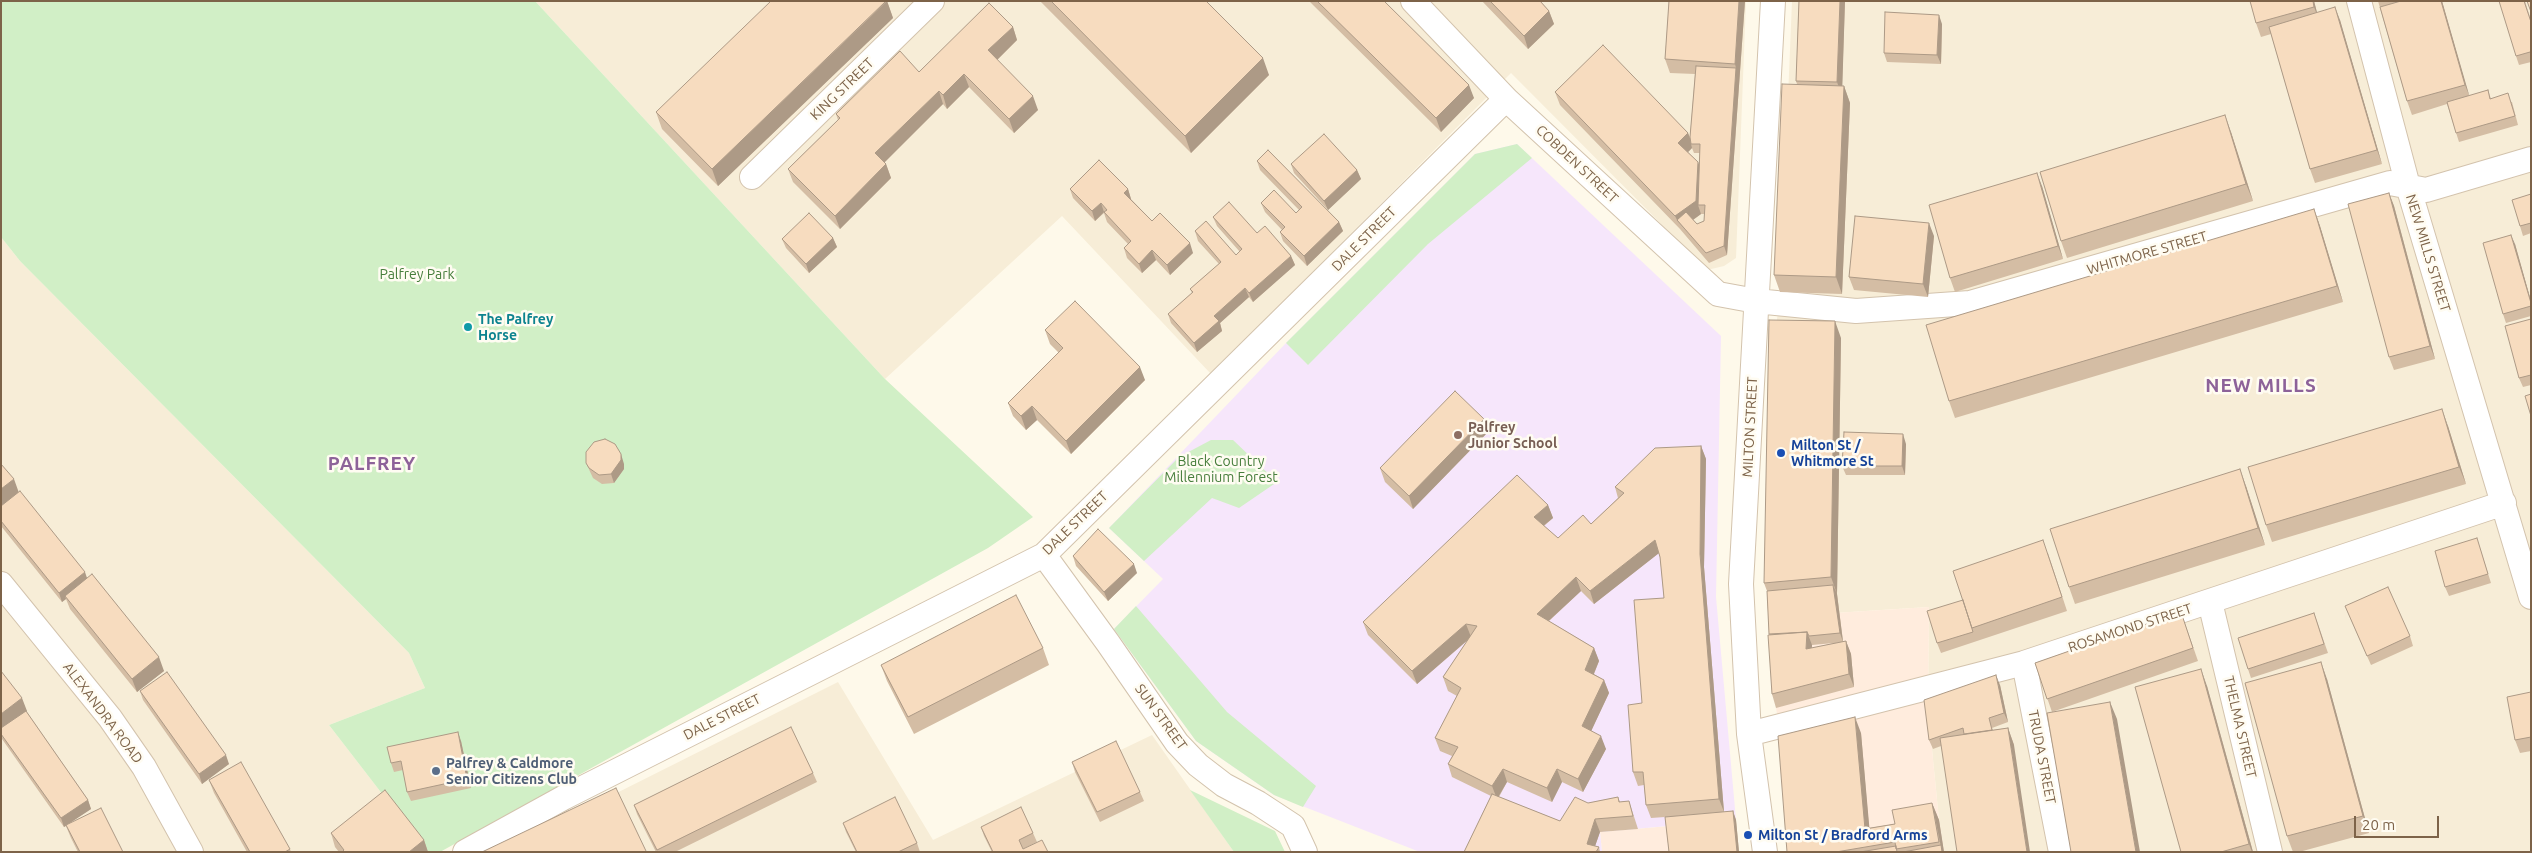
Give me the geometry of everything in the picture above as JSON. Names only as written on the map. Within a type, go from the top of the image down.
[{"type":"street","name":"KING STREET","points":[[752,177],[932,1]]},
{"type":"street","name":"COBDEN STREET","points":[[1414,1],[1506,99],[1718,294],[1756,301]]},
{"type":"street","name":"MILTON STREET","points":[[1765,852],[1749,734],[1741,584],[1772,1]]},
{"type":"street","name":"NEW MILLS STREET","points":[[2359,1],[2408,186],[2531,597]]},
{"type":"street","name":"DALE STREET","points":[[465,852],[562,798],[1044,555],[1506,99]]},
{"type":"street","name":"WHITMORE STREET","points":[[1756,301],[1856,311],[1970,303],[2390,183],[2426,190],[2531,159]]},
{"type":"street","name":"ROSAMOND STREET","points":[[1749,734],[2024,662],[2210,602],[2504,503]]},
{"type":"street","name":"SUN STREET","points":[[1044,555],[1177,743],[1198,765],[1224,785],[1258,803],[1293,826],[1305,851]]},
{"type":"street","name":"ALEXANDRA ROAD","points":[[1,584],[110,718],[144,767],[191,852]]},
{"type":"street","name":"THELMA STREET","points":[[2210,602],[2270,852]]},
{"type":"street","name":"TRUDA STREET","points":[[2024,662],[2061,852]]},
{"type":"shaded area","points":[[535,1],[1746,1],[1736,258],[1724,266],[1707,270],[1511,73],[1211,374],[1062,216],[885,379]]},
{"type":"shaded area","points":[[1792,1],[2531,1],[2531,852],[1944,852],[1928,709],[1929,607],[1771,617],[1775,337],[1780,292]]},
{"type":"shaded area","name":"Palfrey Junior School","points":[[1517,144],[1721,336],[1716,597],[1736,820],[1600,832],[1602,852],[1420,852],[1274,795],[1196,741],[1114,629],[1163,579],[1109,528],[1286,343],[1475,154]]},
{"type":"shaded area","points":[[1,237],[20,261],[409,653],[425,688],[329,725],[427,852],[1,852]]},
{"type":"shaded area","points":[[1929,607],[1928,709],[1944,852],[1792,852],[1784,753],[1776,708],[1771,617]]},
{"type":"shaded area","points":[[838,682],[933,840],[1152,735],[1234,852],[499,852]]},
{"type":"shaded area","points":[[1669,826],[1738,852],[1602,852],[1600,832]]},
{"type":"green space","name":"Palfrey Park","points":[[1,1],[535,1],[885,379],[1033,517],[988,548],[440,852],[427,852],[329,725],[425,688],[409,653],[20,261],[1,237]]},
{"type":"green space","points":[[1517,144],[1532,158],[1428,244],[1308,365],[1286,343],[1475,154]]},
{"type":"green space","name":"Black Country Millennium Forest","points":[[1211,440],[1233,440],[1277,482],[1239,508],[1212,498],[1144,561],[1109,528],[1179,457]]},
{"type":"green space","points":[[1136,606],[1227,712],[1316,786],[1303,807],[1274,795],[1196,741],[1114,629]]},
{"type":"green space","points":[[1190,790],[1275,831],[1285,852],[1234,852]]},
{"type":"building","points":[[771,1],[886,1],[712,169],[656,112]]},
{"type":"building","points":[[1051,1],[1206,1],[1263,58],[1185,136]]},
{"type":"building","points":[[1317,1],[1384,1],[1469,85],[1436,118]]},
{"type":"building","points":[[1490,1],[1540,1],[1549,11],[1524,36]]},
{"type":"building","points":[[1669,1],[1739,1],[1735,64],[1665,59]]},
{"type":"building","points":[[1799,1],[1840,1],[1837,82],[1796,81]]},
{"type":"building","points":[[2250,1],[2313,1],[2314,7],[2256,23]]},
{"type":"building","points":[[2401,1],[2441,1],[2465,85],[2407,101],[2380,7]]},
{"type":"building","points":[[2499,1],[2524,1],[2531,22],[2531,54],[2530,52],[2516,56]]},
{"type":"building","points":[[2527,1],[2531,1],[2531,12]]},
{"type":"building","points":[[989,3],[1013,27],[988,50],[1033,96],[1009,119],[964,74],[943,95],[939,91],[875,153],[886,164],[835,216],[788,169],[840,118],[836,114],[900,51],[919,72]]},
{"type":"building","points":[[2335,7],[2377,150],[2310,169],[2269,27]]},
{"type":"building","points":[[1885,12],[1939,15],[1937,55],[1884,53]]},
{"type":"building","points":[[1603,45],[1688,133],[1678,143],[1698,162],[1696,201],[1675,216],[1555,92]]},
{"type":"building","points":[[1696,66],[1736,68],[1724,246],[1706,253],[1677,220],[1686,212],[1697,224],[1704,221],[1705,205],[1698,205],[1700,144],[1691,144],[1690,137]]},
{"type":"building","points":[[1782,84],[1844,86],[1836,277],[1774,275]]},
{"type":"building","points":[[2488,90],[2490,99],[2508,93],[2515,116],[2456,133],[2447,102]]},
{"type":"building","points":[[2225,115],[2246,184],[2061,241],[2040,172]]},
{"type":"building","points":[[1324,134],[1357,170],[1324,201],[1291,164]]},
{"type":"building","points":[[1268,150],[1339,222],[1304,256],[1280,232],[1285,227],[1261,203],[1274,190],[1296,213],[1302,207],[1257,161]]},
{"type":"building","points":[[1099,160],[1128,189],[1124,193],[1152,221],[1160,213],[1190,243],[1167,265],[1152,250],[1139,264],[1124,248],[1131,241],[1104,212],[1107,210],[1101,203],[1092,211],[1070,189]]},
{"type":"building","points":[[2037,173],[2058,246],[1950,278],[1929,205]]},
{"type":"building","points":[[2389,193],[2430,346],[2389,357],[2348,204]]},
{"type":"building","points":[[2531,194],[2531,223],[2520,226],[2512,200]]},
{"type":"building","points":[[1229,202],[1257,233],[1265,226],[1291,256],[1249,293],[1245,288],[1214,316],[1219,321],[1194,343],[1168,314],[1193,292],[1190,289],[1221,262],[1195,231],[1206,221],[1236,255],[1242,249],[1213,217]]},
{"type":"building","points":[[2314,209],[2337,286],[1949,401],[1926,325]]},
{"type":"building","points":[[809,213],[833,238],[806,264],[782,239]]},
{"type":"building","points":[[1855,216],[1929,223],[1923,284],[1849,277]]},
{"type":"building","points":[[2511,235],[2531,306],[2503,314],[2483,243]]},
{"type":"building","points":[[1075,301],[1140,367],[1066,441],[1032,406],[1021,416],[1008,403],[1063,348],[1045,330]]},
{"type":"building","points":[[2531,319],[2531,375],[2519,378],[2505,326]]},
{"type":"building","points":[[1769,320],[1835,321],[1831,577],[1764,583]]},
{"type":"building","points":[[1455,391],[1484,419],[1409,496],[1380,468]]},
{"type":"building","points":[[2531,394],[2531,416],[2525,396]]},
{"type":"building","points":[[2442,409],[2459,467],[2266,525],[2248,467]]},
{"type":"building","points":[[1844,432],[1903,434],[1902,466],[1842,466]]},
{"type":"building","points":[[605,439],[615,444],[621,454],[621,460],[611,474],[599,475],[589,468],[586,463],[586,452],[594,442]]},
{"type":"building","points":[[1701,446],[1700,554],[1719,799],[1646,805],[1643,772],[1633,772],[1628,705],[1642,703],[1634,600],[1664,598],[1660,557],[1655,540],[1590,591],[1576,577],[1537,614],[1594,648],[1585,670],[1604,680],[1582,726],[1601,736],[1578,779],[1557,769],[1547,788],[1503,769],[1492,786],[1448,764],[1458,747],[1435,738],[1461,688],[1443,677],[1477,626],[1466,624],[1412,671],[1363,622],[1517,475],[1548,505],[1534,517],[1558,538],[1583,515],[1591,524],[1624,493],[1615,487],[1655,448]]},
{"type":"building","points":[[1,464],[14,479],[1,489]]},
{"type":"building","points":[[2240,469],[2258,528],[2069,587],[2050,529]]},
{"type":"building","points":[[20,491],[85,572],[59,593],[1,521],[1,506]]},
{"type":"building","points":[[1098,529],[1134,564],[1104,592],[1073,556]]},
{"type":"building","points":[[2477,538],[2488,574],[2445,587],[2435,551]]},
{"type":"building","points":[[2043,540],[2062,597],[1972,628],[1953,571]]},
{"type":"building","points":[[92,574],[159,657],[132,679],[65,596]]},
{"type":"building","points":[[1833,585],[1840,633],[1809,636],[1807,632],[1769,634],[1767,591]]},
{"type":"building","points":[[2388,587],[2410,636],[2367,656],[2345,606]]},
{"type":"building","points":[[1016,595],[1043,648],[908,717],[881,665]]},
{"type":"building","points":[[1963,600],[1973,632],[1937,643],[1927,611]]},
{"type":"building","points":[[2181,612],[2193,648],[2047,699],[2035,663]]},
{"type":"building","points":[[2314,613],[2324,644],[2248,669],[2238,638]]},
{"type":"building","points":[[1807,632],[1806,649],[1846,641],[1849,674],[1772,694],[1768,635]]},
{"type":"building","points":[[2321,662],[2363,816],[2287,836],[2245,683]]},
{"type":"building","points":[[2201,669],[2249,844],[2221,852],[2181,852],[2135,687]]},
{"type":"building","points":[[1,671],[22,698],[1,714]]},
{"type":"building","points":[[167,672],[226,755],[199,774],[140,691]]},
{"type":"building","points":[[1996,675],[2004,713],[1989,718],[1992,730],[1964,734],[1963,728],[1929,740],[1924,700]]},
{"type":"building","points":[[2531,692],[2531,737],[2515,740],[2507,697]]},
{"type":"building","points":[[2110,702],[2136,852],[2071,852],[2047,713]]},
{"type":"building","points":[[26,711],[88,800],[61,818],[1,734],[1,728]]},
{"type":"building","points":[[1855,717],[1865,829],[1895,824],[1892,810],[1932,803],[1939,842],[1896,849],[1895,842],[1836,852],[1787,852],[1778,736]]},
{"type":"building","points":[[791,727],[813,773],[657,850],[634,805]]},
{"type":"building","points":[[2008,728],[2027,852],[1957,852],[1940,738]]},
{"type":"building","name":"Palfrey & Caldmore Senior Citizens Club","points":[[458,732],[467,779],[407,792],[401,761],[391,763],[387,747]]},
{"type":"building","points":[[1116,741],[1140,792],[1097,812],[1072,762]]},
{"type":"building","points":[[241,762],[290,849],[285,852],[250,852],[209,780]]},
{"type":"building","points":[[616,788],[645,852],[482,852]]},
{"type":"building","points":[[385,790],[424,840],[409,852],[342,852],[344,850],[331,833]]},
{"type":"building","points":[[1492,794],[1560,821],[1575,797],[1588,803],[1618,797],[1619,802],[1629,801],[1633,816],[1595,819],[1587,844],[1599,847],[1596,852],[1464,852]]},
{"type":"building","points":[[895,797],[917,843],[898,852],[857,852],[843,823]]},
{"type":"building","points":[[1021,807],[1033,833],[1019,840],[1023,849],[1042,840],[1048,852],[993,852],[981,827]]},
{"type":"building","points":[[101,808],[123,852],[80,852],[66,825]]},
{"type":"building","points":[[1733,811],[1737,852],[1669,852],[1665,817]]},
{"type":"building","points":[[1941,845],[1942,852],[1903,852]]},
{"type":"building","points":[[1896,846],[1897,852],[1860,852]]},
{"type":"place","name":"The Palfrey Horse","points":[[468,327]]},
{"type":"place","name":"Palfrey Junior School","points":[[1458,435]]},
{"type":"place","name":"Milton St / Whitmore St","points":[[1781,453]]},
{"type":"place","name":"Palfrey & Caldmore Senior Citizens Club","points":[[436,771]]},
{"type":"place","name":"Milton St / Bradford Arms","points":[[1748,835]]},
{"type":"district","name":"NEW MILLS","points":[[2261,386]]},
{"type":"district","name":"PALFREY","points":[[372,464]]}]
